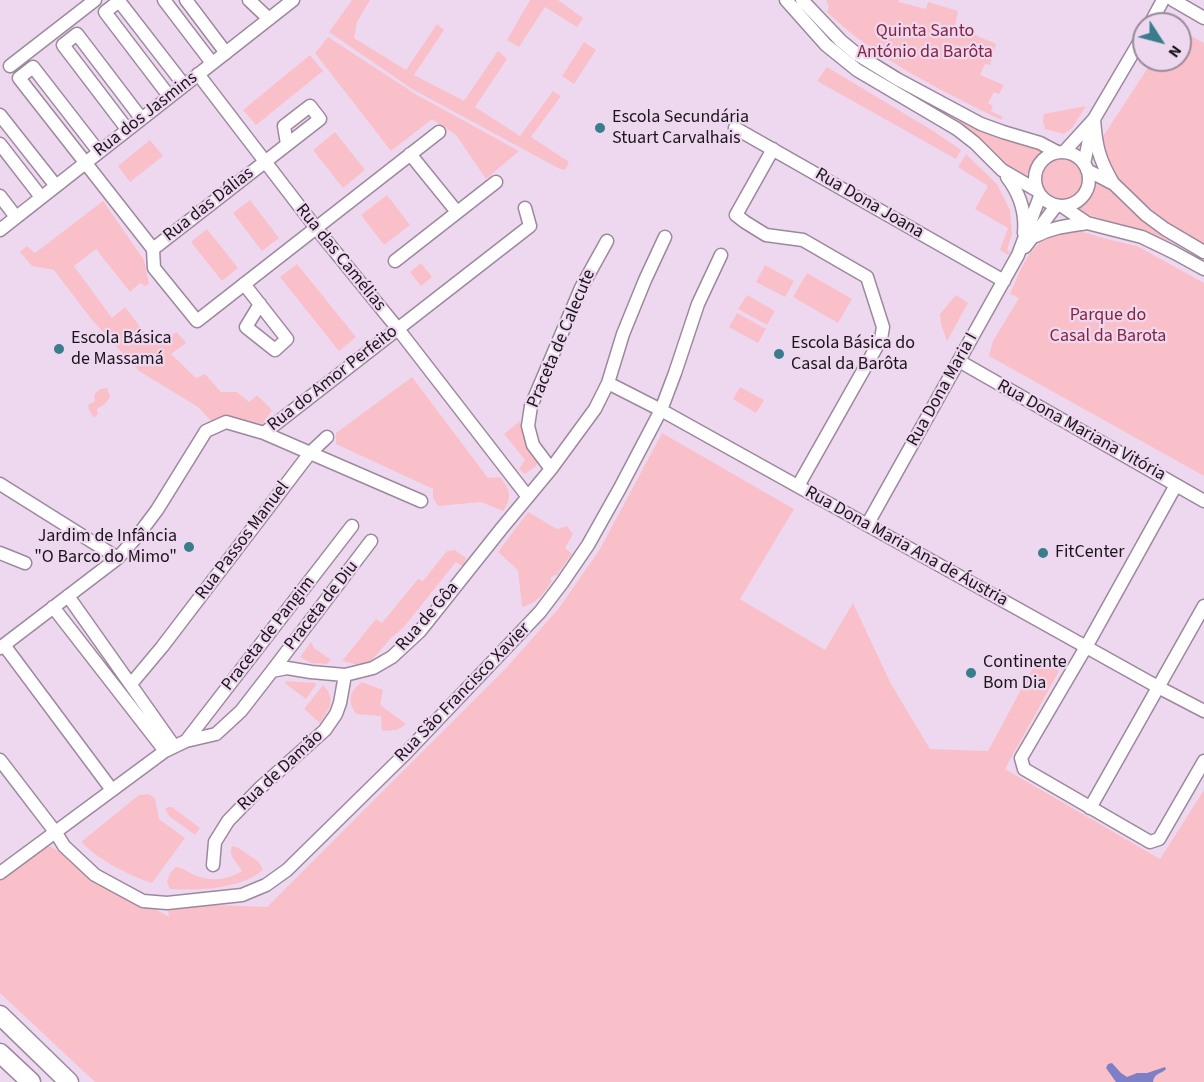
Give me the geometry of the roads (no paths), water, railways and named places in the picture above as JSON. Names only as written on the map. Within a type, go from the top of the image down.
[{"type":"highway","points":[[0,1015],[69,1082]]},
{"type":"highway","points":[[0,1053],[31,1082]]},
{"type":"street","points":[[10,66],[95,0]]},
{"type":"street","points":[[164,0],[212,63]]},
{"type":"street","points":[[186,0],[226,52]]},
{"type":"street","points":[[249,0],[269,19]]},
{"type":"street","name":"Rua dos Jasmins","points":[[0,230],[293,0]]},
{"type":"street","points":[[786,0],[826,45],[856,70],[957,129],[1002,170],[1039,193],[1045,200],[1087,223],[1142,237],[1204,269]]},
{"type":"street","points":[[802,0],[841,41],[858,55],[897,79],[981,124],[1075,156],[1086,167],[1114,184],[1146,215],[1204,252]]},
{"type":"street","points":[[1173,0],[1204,18]]},
{"type":"street","points":[[169,96],[105,12],[119,1],[184,85]]},
{"type":"street","points":[[127,129],[63,45],[77,34],[141,118]]},
{"type":"street","points":[[1039,193],[1035,183],[1038,167],[1050,155],[1061,152],[1094,119],[1132,54]]},
{"type":"street","points":[[99,152],[33,67],[19,78],[153,249],[154,268],[197,321],[439,132]]},
{"type":"street","name":"Rua das Camélias","points":[[198,74],[264,162],[398,329],[528,497]]},
{"type":"street","points":[[0,114],[56,186]]},
{"type":"street","points":[[1059,206],[1076,202],[1082,197],[1088,184],[1086,167],[1094,119]]},
{"type":"street","points":[[1094,119],[1099,156],[1114,184]]},
{"type":"street","name":"Rua Dona Joana","points":[[735,128],[1004,280]]},
{"type":"street","points":[[0,144],[41,197]]},
{"type":"street","name":"Rua das Dálias","points":[[153,249],[287,144]]},
{"type":"street","points":[[773,149],[736,214],[766,235],[803,240],[867,277],[883,327],[881,339],[798,486]]},
{"type":"street","points":[[410,154],[458,212]]},
{"type":"street","name":"Rua Dona Maria I","points":[[1002,170],[1014,187],[1023,209],[1024,231],[1018,255]]},
{"type":"street","points":[[395,261],[496,182]]},
{"type":"street","name":"Rua Dona Maria I","points":[[867,525],[1018,255],[1039,193]]},
{"type":"street","points":[[0,196],[16,217]]},
{"type":"street","name":"Rua Dona Maria I","points":[[1018,255],[1059,206]]},
{"type":"street","name":"Rua do Amor Perfeito","points":[[2,646],[118,558],[157,510],[206,431],[226,422],[264,433],[530,226],[525,208]]},
{"type":"street","name":"Rua Dona Maria I","points":[[1031,240],[1046,230],[1087,223]]},
{"type":"street","name":"Rua de Gôa","points":[[272,671],[286,668],[345,675],[373,668],[392,657],[420,631],[551,469],[595,409],[608,383],[623,334],[665,237]]},
{"type":"street","name":"Praceta de Calecute","points":[[551,469],[533,445],[528,426],[531,406],[580,288],[607,241]]},
{"type":"street","name":"Rua São Francisco Xavier","points":[[0,760],[64,846],[95,875],[143,901],[167,903],[242,895],[266,885],[287,870],[388,771],[540,612],[562,584],[588,545],[661,410],[698,304],[721,255]]},
{"type":"street","points":[[244,284],[260,304]]},
{"type":"street","name":"Rua Dona Mariana Vitória","points":[[959,361],[1204,501]]},
{"type":"street","name":"Rua Dona Maria Ana de Áustria","points":[[608,383],[661,410],[1204,711]]},
{"type":"street","points":[[264,433],[421,501]]},
{"type":"street","name":"Rua Passos Manuel","points":[[131,684],[162,647],[310,453],[327,437]]},
{"type":"street","points":[[0,484],[118,558]]},
{"type":"street","points":[[1176,485],[1021,758],[1024,769],[1150,842],[1159,839],[1204,761]]},
{"type":"street","name":"Praceta de Pangim","points":[[186,741],[352,526]]},
{"type":"street","name":"Praceta de Diu","points":[[272,671],[371,542]]},
{"type":"street","points":[[0,553],[25,563]]},
{"type":"street","points":[[68,596],[131,684],[170,749]]},
{"type":"street","points":[[1089,808],[1204,606]]},
{"type":"street","points":[[53,607],[170,749]]},
{"type":"street","points":[[2,646],[112,790]]},
{"type":"street","points":[[0,873],[170,749],[186,741],[216,734],[241,711],[272,671]]},
{"type":"street","name":"Rua de Damão","points":[[213,865],[215,842],[228,821],[261,787],[325,730],[336,714],[340,703],[345,675]]},
{"type":"water","points":[[1112,1063],[1127,1077],[1165,1067],[1166,1069],[1156,1075],[1153,1082],[1116,1082],[1106,1068]]},
{"type":"place","name":"Escola Secundária Stuart Carvalhais","points":[[600,128]]},
{"type":"place","name":"Escola Básica de Massamá","points":[[59,349]]},
{"type":"place","name":"Escola Básica do Casal da Barôta","points":[[779,354]]},
{"type":"place","name":"Jardim de Infância \"O Barco do Mimo\"","points":[[189,547]]},
{"type":"place","name":"FitCenter","points":[[1043,553]]},
{"type":"place","name":"Continente Bom Dia","points":[[971,673]]},
{"type":"park label","name":"Quinta Santo António da Barôta","points":[[925,42]]},
{"type":"park label","name":"Parque do Casal da Barota","points":[[1108,326]]}]
